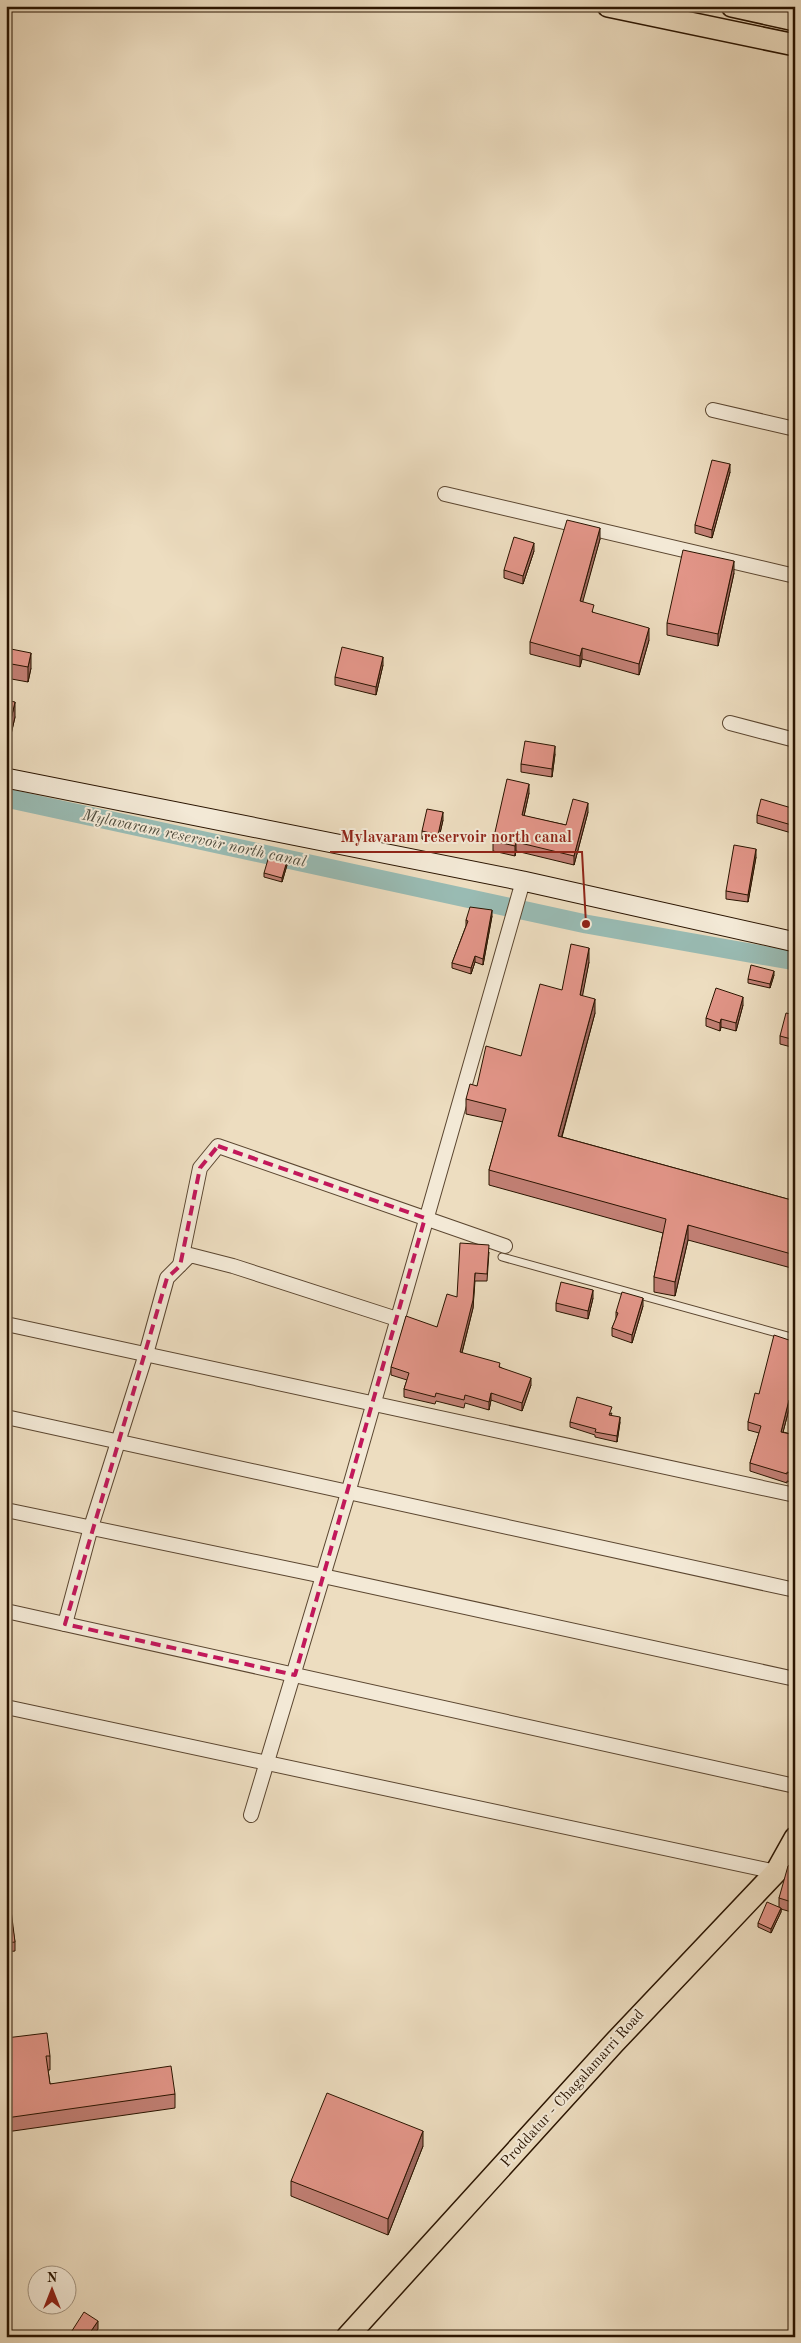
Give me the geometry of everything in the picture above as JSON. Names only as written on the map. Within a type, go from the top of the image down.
[{"type":"main road","points":[[608,6],[795,44]]},
{"type":"main road","points":[[732,6],[795,20]]},
{"type":"main road","points":[[6,778],[523,882],[795,942]]},
{"type":"main road","name":"Proddatur - Chagalamarri Road","points":[[347,2337],[614,2043],[776,1872],[795,1838]]},
{"type":"main road","points":[[776,1872],[795,1858]]},
{"type":"street","points":[[713,410],[795,429]]},
{"type":"street","points":[[445,494],[795,576]]},
{"type":"street","points":[[730,723],[795,740]]},
{"type":"street","points":[[251,1815],[324,1576],[425,1218],[523,882]]},
{"type":"street","points":[[180,1266],[200,1168],[218,1146],[425,1218],[504,1252]]},
{"type":"street","points":[[65,1624],[92,1527],[168,1278],[190,1256],[233,1266],[397,1319]]},
{"type":"street","points":[[6,1324],[795,1496]]},
{"type":"street","points":[[6,1417],[795,1590]]},
{"type":"street","points":[[6,1510],[324,1576],[795,1679]]},
{"type":"street","points":[[6,1611],[795,1786]]},
{"type":"street","points":[[6,1707],[776,1872]]},
{"type":"lane","points":[[504,1252],[795,1338]]},
{"type":"highlighted area","points":[[218,1146],[425,1218],[295,1675],[65,1624],[167,1278],[180,1266],[200,1168]]},
{"type":"building","points":[[712,460],[730,464],[712,530],[695,525]]},
{"type":"building","points":[[567,520],[600,528],[580,601],[594,605],[592,612],[649,628],[639,664],[582,648],[580,656],[530,642]]},
{"type":"building","points":[[514,537],[534,543],[523,576],[504,570]]},
{"type":"building","points":[[683,550],[734,561],[718,634],[667,623]]},
{"type":"building","points":[[342,647],[383,657],[376,687],[335,677]]},
{"type":"building","points":[[6,648],[31,653],[28,667],[6,663]]},
{"type":"building","points":[[6,700],[15,702],[9,728],[6,728]]},
{"type":"building","points":[[525,741],[555,746],[552,769],[521,764]]},
{"type":"building","points":[[507,779],[529,784],[522,815],[566,825],[573,799],[588,803],[574,856],[516,842],[515,846],[493,841]]},
{"type":"building","points":[[761,799],[795,809],[795,826],[757,815]]},
{"type":"building","points":[[427,809],[443,812],[438,835],[422,831]]},
{"type":"building","points":[[734,845],[756,849],[748,895],[726,891]]},
{"type":"building","points":[[269,856],[287,861],[282,878],[264,873]]},
{"type":"building","points":[[470,907],[492,910],[483,959],[475,956],[471,968],[452,963],[468,921],[466,920]]},
{"type":"building","points":[[571,944],[589,948],[580,995],[595,999],[558,1136],[795,1201],[795,1255],[688,1225],[675,1282],[654,1277],[666,1219],[489,1170],[506,1109],[466,1099],[470,1084],[477,1086],[486,1046],[521,1056],[540,984],[562,990]]},
{"type":"building","points":[[751,965],[774,971],[770,984],[748,979]]},
{"type":"building","points":[[716,988],[743,997],[736,1023],[721,1019],[720,1023],[706,1018]]},
{"type":"building","points":[[786,1013],[795,1015],[795,1040],[780,1036]]},
{"type":"building","points":[[460,1243],[489,1245],[487,1274],[475,1273],[473,1300],[460,1352],[500,1363],[499,1367],[531,1378],[522,1403],[491,1393],[489,1402],[465,1395],[464,1400],[436,1393],[435,1397],[404,1389],[409,1373],[391,1367],[406,1316],[437,1327],[447,1294],[457,1297]]},
{"type":"building","points":[[561,1282],[593,1290],[588,1311],[556,1303]]},
{"type":"building","points":[[622,1292],[643,1298],[632,1335],[612,1328],[618,1313],[616,1312]]},
{"type":"building","points":[[774,1335],[795,1342],[795,1402],[789,1400],[781,1432],[795,1435],[795,1474],[787,1472],[787,1474],[750,1463],[761,1426],[748,1422],[755,1393],[759,1394]]},
{"type":"building","points":[[577,1397],[612,1407],[609,1415],[620,1417],[617,1436],[595,1432],[596,1429],[570,1422]]},
{"type":"building","points":[[795,1862],[795,1903],[779,1898],[788,1866]]},
{"type":"building","points":[[6,1886],[8,1886],[15,1942],[6,1943]]},
{"type":"building","points":[[767,1902],[781,1908],[771,1929],[758,1923]]},
{"type":"building","points":[[47,2033],[50,2056],[46,2056],[50,2084],[171,2066],[175,2094],[6,2118],[6,2038]]},
{"type":"building","points":[[327,2093],[423,2131],[388,2219],[291,2181]]},
{"type":"building","points":[[84,2312],[98,2321],[87,2337],[68,2337]]},
{"type":"waterway","name":"Mylavaram reservoir north canal","points":[[6,798],[586,924],[795,961]]},
{"type":"place","name":"Mylavaram reservoir north canal","points":[[586,924]]}]
